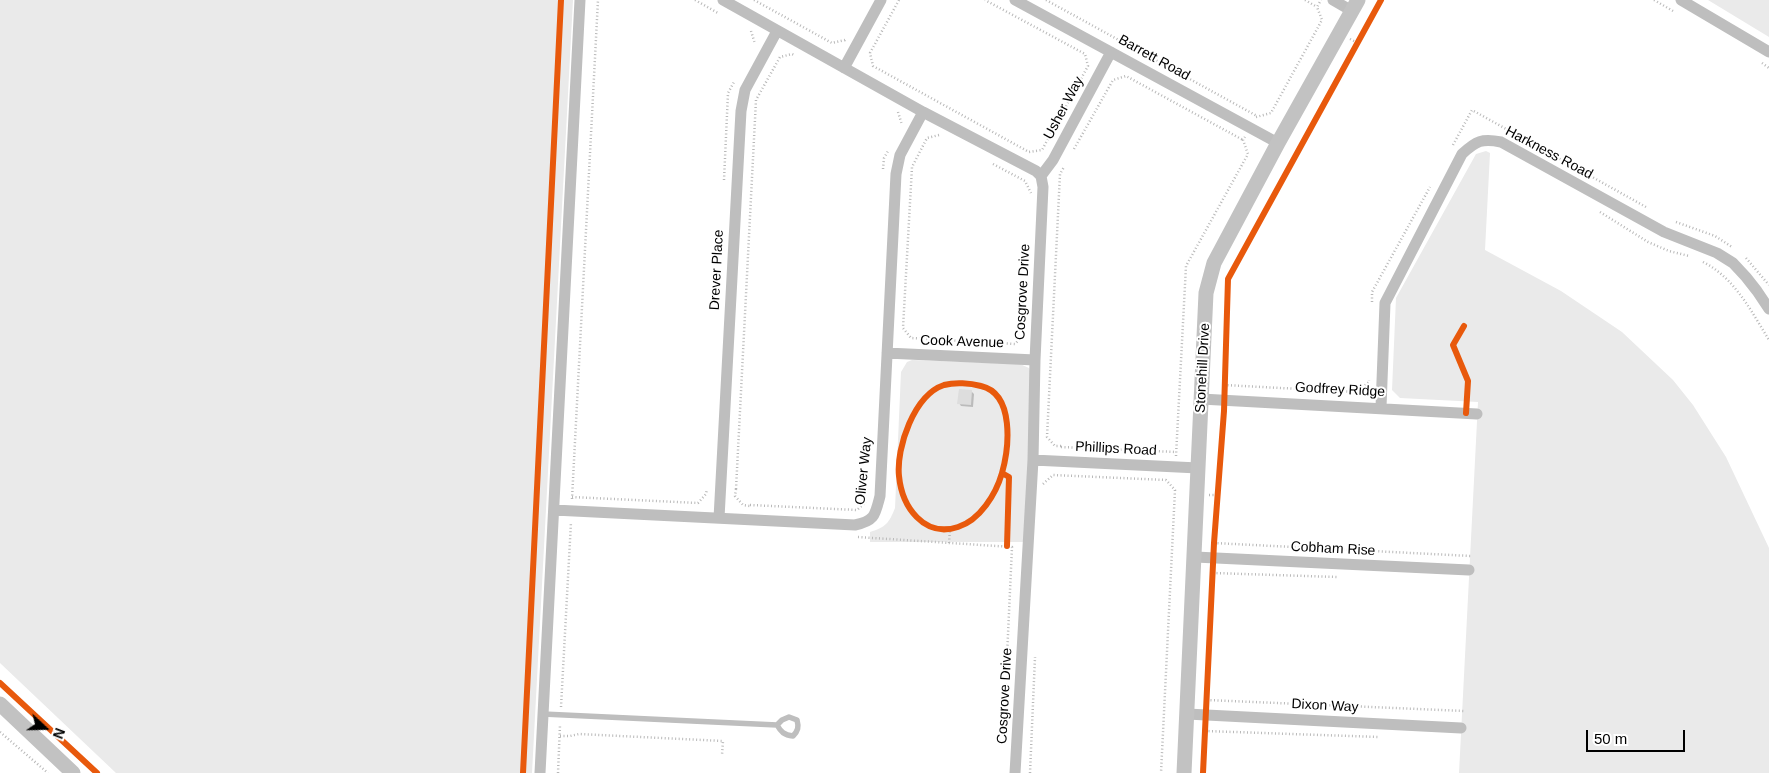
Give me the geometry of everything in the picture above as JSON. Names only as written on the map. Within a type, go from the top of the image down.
[{"type":"street","points":[[540,773],[580,0]]},
{"type":"street","points":[[723,0],[923,112],[1036,171],[1041,176]]},
{"type":"street","points":[[844,68],[882,0]]},
{"type":"street","name":"Barrett Road","points":[[1015,0],[1278,143]]},
{"type":"street","points":[[1333,0],[1355,5]]},
{"type":"street","points":[[1681,0],[1769,52]]},
{"type":"street","name":"Stonehill Drive","points":[[1184,773],[1206,293],[1214,263],[1355,5]]},
{"type":"street","name":"Drever Place","points":[[719,518],[741,111],[745,90],[777,31]]},
{"type":"street","name":"Usher Way","points":[[1041,176],[1053,160],[1111,52]]},
{"type":"street","name":"Oliver Way","points":[[554,510],[855,525],[867,523],[876,512],[880,496],[896,174],[900,155],[923,112]]},
{"type":"street","name":"Harkness Road","points":[[1381,407],[1385,303],[1462,154],[1473,144],[1486,139],[1501,142],[1664,232],[1717,253],[1733,263],[1746,277],[1758,291],[1769,309]]},
{"type":"street","name":"Cosgrove Drive","points":[[1015,773],[1033,460],[1036,326],[1043,187],[1041,176]]},
{"type":"street","name":"Cook Avenue","points":[[887,354],[1035,360]]},
{"type":"street","name":"Godfrey Ridge","points":[[1201,399],[1381,407],[1477,414]]},
{"type":"street","name":"Phillips Road","points":[[1033,460],[1198,468]]},
{"type":"street","name":"Cobham Rise","points":[[1195,558],[1469,570]]},
{"type":"street","points":[[0,704],[73,773]]},
{"type":"street","name":"Dixon Way","points":[[1187,714],[1461,728]]},
{"type":"lane","points":[[543,714],[777,725]]},
{"type":"path","points":[[558,773],[598,0]]},
{"type":"path","points":[[754,0],[832,43],[845,40],[846,37]]},
{"type":"path","points":[[899,0],[870,53],[873,66],[1030,152],[1042,150],[1088,66],[1085,54],[985,0]]},
{"type":"path","points":[[1046,0],[1257,116]]},
{"type":"path","points":[[1304,0],[1317,7]]},
{"type":"path","points":[[1353,51],[1362,34]]},
{"type":"path","points":[[800,59],[792,54],[780,57],[756,100],[735,496],[743,505],[856,510],[866,501]]},
{"type":"path","points":[[1074,149],[1113,80],[1126,76],[1243,140]]},
{"type":"path","points":[[891,108],[899,113],[903,124],[898,131],[924,143]]},
{"type":"path","points":[[1453,145],[1472,110],[1648,208]]},
{"type":"path","points":[[940,135],[928,138],[912,167],[903,328],[911,338],[1015,344],[1024,335],[1025,326],[1053,326]]},
{"type":"path","points":[[883,177],[884,158],[891,144]]},
{"type":"path","points":[[991,163],[1025,181],[1031,193]]},
{"type":"path","points":[[1061,446],[1055,446],[1047,437],[1060,174],[1065,166]]},
{"type":"path","points":[[1372,310],[1372,292],[1434,179]]},
{"type":"path","points":[[1598,211],[1648,242],[1690,257]]},
{"type":"path","points":[[1670,220],[1715,236],[1737,250]]},
{"type":"path","points":[[1744,255],[1769,285]]},
{"type":"path","points":[[1698,260],[1725,276],[1738,290],[1769,340]]},
{"type":"path","points":[[1224,385],[1357,392],[1369,382],[1369,373]]},
{"type":"path","points":[[1224,400],[1225,376]]},
{"type":"path","points":[[1043,493],[1043,484],[1054,475],[1166,480],[1175,490],[1161,773]]},
{"type":"path","points":[[1217,505],[1218,486]]},
{"type":"path","points":[[572,497],[698,503],[706,494],[707,487],[736,489]]},
{"type":"path","points":[[750,505],[750,520]]},
{"type":"path","points":[[940,529],[958,527]]},
{"type":"path","points":[[948,543],[950,529]]},
{"type":"path","points":[[1213,583],[1215,533]]},
{"type":"path","points":[[852,537],[1012,547],[1004,725]]},
{"type":"path","points":[[1006,546],[1007,537]]},
{"type":"path","points":[[1214,543],[1471,556]]},
{"type":"path","points":[[1030,773],[1035,656]]},
{"type":"path","points":[[1205,739],[1207,691]]},
{"type":"path","points":[[1207,700],[1465,711]]},
{"type":"path","points":[[1205,731],[1379,737]]},
{"type":"path","points":[[0,732],[48,773]]},
{"type":"path","points":[[560,736],[579,734],[723,742],[722,755]]},
{"type":"shaded area","points":[[0,0],[573,0],[532,773],[116,773],[0,663]]},
{"type":"shaded area","points":[[1708,0],[1769,0],[1769,37]]},
{"type":"shaded area","points":[[1486,151],[1490,153],[1485,250],[1561,291],[1622,332],[1673,380],[1693,405],[1726,457],[1769,548],[1769,773],[1459,773],[1478,402],[1400,398],[1392,390],[1396,298],[1476,154]]},
{"type":"shaded area","points":[[912,360],[1020,364],[1029,368],[1033,376],[1024,542],[870,542],[870,532],[886,524],[895,508],[901,372],[907,362]]},
{"type":"building","points":[[959,389],[972,390],[971,405],[957,404]]},
{"type":"cycle path","points":[[523,773],[561,0]]},
{"type":"cycle path","points":[[1203,773],[1214,543],[1224,411],[1228,279],[1381,0]]},
{"type":"cycle path","points":[[1464,326],[1453,345],[1468,381],[1466,413]]},
{"type":"cycle path","points":[[1002,473],[996,489],[986,505],[966,524],[946,529],[935,528],[925,524],[910,509],[901,488],[899,476],[901,451],[909,424],[916,411],[933,391],[944,385],[967,384],[981,386],[992,391],[1000,399],[1007,423],[1005,462],[1002,473],[1009,477],[1007,546]]},
{"type":"cycle path","points":[[0,683],[97,773]]}]
